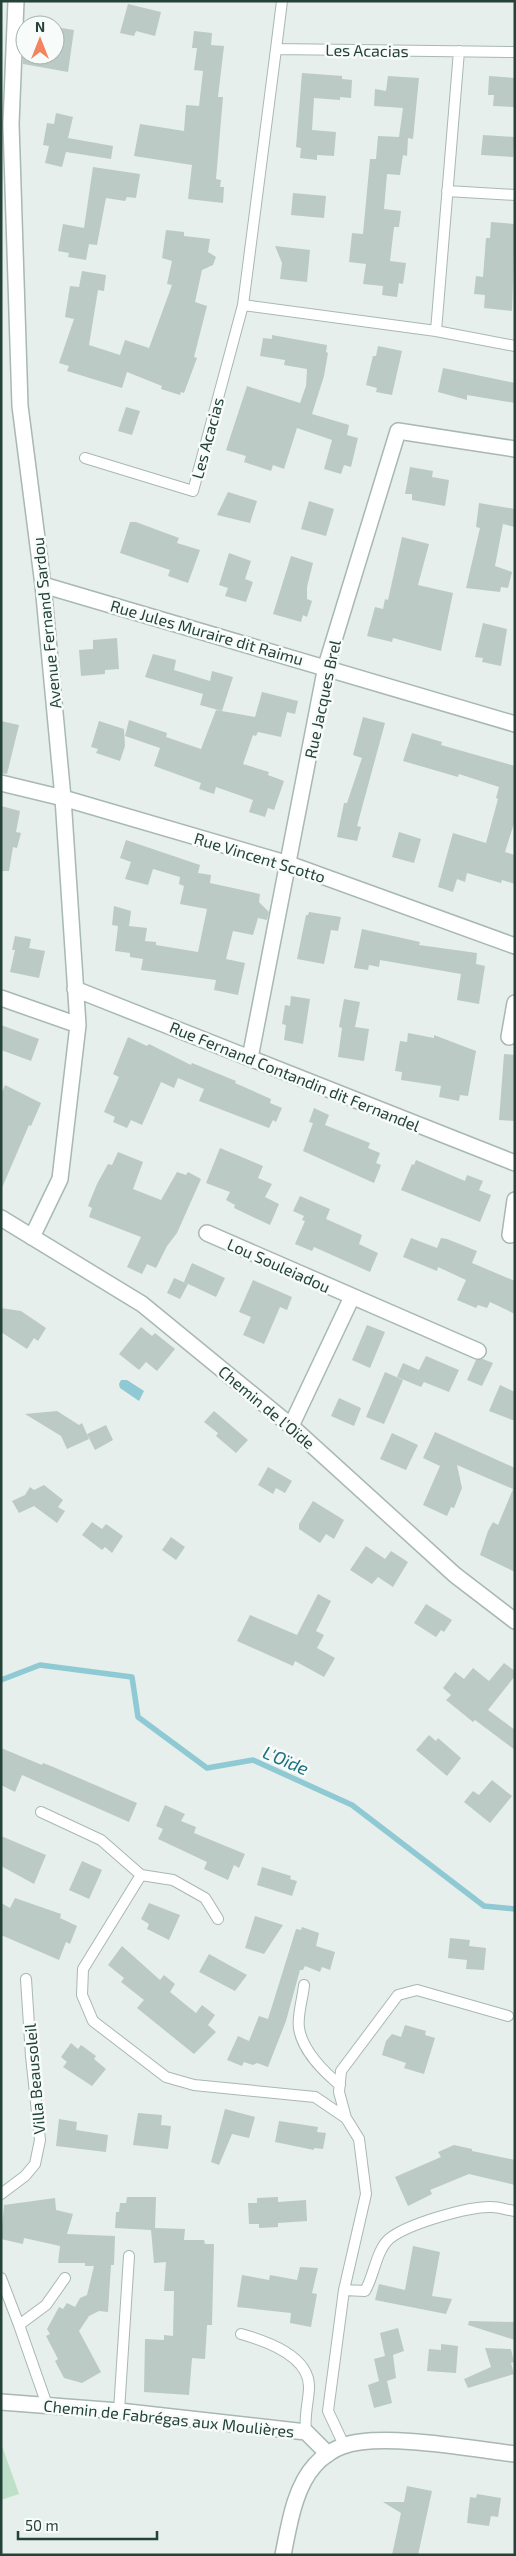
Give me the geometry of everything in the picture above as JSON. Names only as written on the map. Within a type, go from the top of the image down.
[{"type":"street","name":"Avenue Fernand Sardou","points":[[16,1],[6,123],[20,406],[43,585],[63,798],[78,1025],[60,1180],[32,1237]]},
{"type":"street","name":"Rue Jacques Brel","points":[[250,1058],[326,666],[398,432],[515,449]]},
{"type":"street","name":"Rue Jules Muraire dit Raimu","points":[[43,585],[326,666],[515,724]]},
{"type":"street","name":"Rue Vincent Scotto","points":[[1,783],[63,798],[288,864],[515,946]]},
{"type":"street","name":"Rue Fernand Contandin dit Fernandel","points":[[75,989],[515,1163]]},
{"type":"street","points":[[1,998],[78,1025]]},
{"type":"street","points":[[509,1037],[515,1002]]},
{"type":"street","points":[[510,1235],[515,1200]]},
{"type":"street","name":"Chemin de l'Oïde","points":[[1,1218],[142,1304],[291,1426],[456,1575],[515,1621]]},
{"type":"street","name":"Lou Souleiadou","points":[[207,1233],[478,1351]]},
{"type":"street","name":"Lou Souleiadou","points":[[291,1426],[352,1297]]},
{"type":"street","name":"Chemin de Fabrégas aux Moulières","points":[[1,2402],[119,2411],[306,2432],[328,2454]]},
{"type":"street","points":[[283,2555],[291,2519],[305,2480],[315,2465],[328,2454],[344,2445],[386,2440],[515,2454]]},
{"type":"lane","name":"Les Acacias","points":[[85,458],[192,491],[243,305],[282,1]]},
{"type":"lane","name":"Les Acacias","points":[[276,49],[515,52]]},
{"type":"lane","points":[[436,331],[459,51]]},
{"type":"lane","points":[[447,191],[515,195]]},
{"type":"lane","points":[[243,305],[436,331],[515,346]]},
{"type":"lane","points":[[41,1812],[100,1840],[141,1875],[173,1880],[204,1898],[218,1919]]},
{"type":"lane","points":[[141,1875],[83,1969],[82,1996],[93,2021],[166,2077],[194,2085],[315,2097],[346,2118]]},
{"type":"lane","name":"Villa Beausoleil","points":[[1,2194],[25,2176],[35,2164],[40,2140],[31,2056],[26,1979]]},
{"type":"lane","points":[[304,1985],[299,2028],[305,2045],[316,2062],[340,2085]]},
{"type":"lane","points":[[344,2445],[328,2411],[344,2290],[366,2194],[359,2140],[346,2118],[340,2085],[341,2071],[398,1996],[417,1990],[508,2016]]},
{"type":"lane","points":[[344,2290],[365,2291],[372,2280],[382,2250],[389,2239],[404,2231],[454,2212],[473,2208],[493,2206],[515,2211]]},
{"type":"lane","points":[[119,2411],[129,2256]]},
{"type":"lane","points":[[1,2278],[47,2405]]},
{"type":"lane","points":[[19,2325],[46,2305],[66,2278]]},
{"type":"lane","points":[[241,2334],[268,2342],[284,2351],[306,2373],[309,2389],[304,2416],[306,2432]]},
{"type":"green space","points":[[1,2443],[19,2494],[1,2500]]},
{"type":"water","points":[[121,1380],[127,1380],[144,1391],[139,1401],[120,1388]]},
{"type":"building","points":[[128,4],[161,12],[155,36],[136,31],[134,36],[120,33]]},
{"type":"building","points":[[65,29],[74,30],[68,72],[29,65],[65,65]]},
{"type":"building","points":[[194,31],[212,33],[211,45],[224,46],[218,97],[223,97],[216,179],[221,180],[220,187],[224,187],[223,203],[188,199],[192,165],[134,156],[140,124],[184,131],[186,105],[199,106],[203,71],[194,70],[197,48],[192,48]]},
{"type":"building","points":[[302,73],[342,76],[342,79],[352,80],[351,98],[340,97],[340,100],[314,98],[312,130],[336,132],[334,156],[317,155],[317,160],[300,158],[301,148],[296,147]]},
{"type":"building","points":[[388,76],[419,78],[413,139],[408,138],[407,156],[403,155],[400,175],[387,174],[384,209],[401,211],[399,227],[394,227],[390,261],[406,263],[403,284],[399,283],[397,297],[382,295],[383,286],[363,284],[366,264],[349,262],[352,233],[363,234],[370,159],[376,159],[378,136],[399,137],[403,108],[374,106],[375,89],[386,91]]},
{"type":"building","points":[[489,76],[515,78],[515,107],[493,106],[494,95],[488,95]]},
{"type":"building","points":[[56,113],[73,117],[68,138],[113,146],[111,159],[66,152],[62,167],[45,163],[49,146],[43,145],[47,123],[54,124]]},
{"type":"building","points":[[483,135],[515,137],[513,157],[481,155]]},
{"type":"building","points":[[93,167],[140,174],[136,198],[127,197],[125,201],[106,198],[97,245],[89,244],[86,260],[68,257],[69,253],[58,251],[63,224],[84,228]]},
{"type":"building","points":[[293,193],[326,196],[324,218],[291,215]]},
{"type":"building","points":[[491,222],[515,224],[512,311],[484,308],[485,295],[474,294],[476,276],[483,277],[486,238],[490,238]]},
{"type":"building","points":[[166,230],[184,232],[184,236],[210,239],[208,252],[216,257],[213,265],[202,270],[195,302],[207,306],[194,357],[197,358],[184,393],[181,392],[180,395],[161,389],[162,386],[127,372],[122,388],[67,371],[69,366],[59,363],[74,319],[65,317],[70,286],[79,287],[82,271],[106,275],[104,291],[98,290],[89,345],[120,355],[125,340],[149,348],[172,285],[167,284],[172,261],[162,258]]},
{"type":"building","points":[[275,246],[310,250],[307,282],[280,279],[282,263]]},
{"type":"building","points":[[272,335],[327,345],[326,352],[328,353],[324,376],[312,414],[349,425],[347,435],[358,438],[351,467],[344,465],[341,474],[324,469],[332,440],[297,428],[284,469],[273,465],[271,471],[244,462],[246,456],[226,450],[247,386],[300,403],[306,386],[307,369],[284,365],[285,360],[260,356],[263,338],[272,339]]},
{"type":"building","points":[[378,346],[402,351],[392,395],[376,392],[377,388],[366,385],[373,356],[376,356]]},
{"type":"building","points":[[443,368],[515,383],[515,403],[467,395],[467,400],[438,392]]},
{"type":"building","points":[[126,407],[140,411],[132,435],[118,431]]},
{"type":"building","points":[[410,467],[433,471],[432,477],[449,480],[445,506],[412,500],[412,494],[405,494]]},
{"type":"building","points":[[228,492],[257,501],[250,523],[217,515]]},
{"type":"building","points":[[309,501],[334,509],[326,536],[301,529]]},
{"type":"building","points":[[479,503],[515,509],[515,527],[503,524],[495,566],[512,572],[508,588],[501,587],[500,592],[466,588],[480,528],[476,527]]},
{"type":"building","points":[[130,522],[136,522],[179,538],[177,543],[200,550],[188,583],[168,576],[170,570],[120,553]]},
{"type":"building","points":[[402,537],[429,544],[418,585],[453,593],[441,651],[393,638],[392,642],[367,636],[375,607],[383,609],[385,599],[388,600]]},
{"type":"building","points":[[229,553],[251,561],[245,579],[253,582],[246,602],[225,596],[228,588],[219,585]]},
{"type":"building","points":[[291,556],[313,563],[307,587],[307,599],[312,601],[307,617],[303,615],[301,622],[273,614]]},
{"type":"building","points":[[483,623],[507,629],[501,666],[482,662],[483,658],[475,657]]},
{"type":"building","points":[[117,638],[119,669],[105,670],[105,674],[81,676],[79,650],[93,649],[93,640]]},
{"type":"building","points":[[153,654],[176,660],[174,670],[210,681],[212,671],[233,677],[222,711],[200,705],[203,694],[145,677]]},
{"type":"building","points":[[262,692],[298,701],[295,714],[287,712],[281,737],[258,732],[256,736],[253,735],[243,764],[269,772],[268,775],[284,781],[274,810],[268,808],[265,817],[249,812],[253,800],[216,787],[214,794],[199,789],[201,783],[154,766],[160,748],[125,736],[129,720],[167,733],[166,737],[201,749],[216,710],[255,717]]},
{"type":"building","points":[[363,717],[385,723],[357,826],[361,827],[357,841],[337,837],[344,803],[347,803],[362,758],[353,755]]},
{"type":"building","points":[[1,721],[19,725],[7,774],[1,773]]},
{"type":"building","points":[[99,721],[124,729],[125,746],[120,761],[96,753],[98,749],[91,747]]},
{"type":"building","points":[[412,733],[442,742],[441,745],[515,766],[515,820],[505,852],[515,855],[515,884],[502,880],[501,883],[467,873],[465,882],[457,879],[453,892],[438,887],[453,833],[486,843],[498,799],[496,798],[499,787],[459,774],[458,777],[403,761]]},
{"type":"building","points":[[1,806],[20,811],[16,832],[21,833],[17,848],[13,847],[9,871],[1,871]]},
{"type":"building","points":[[399,832],[421,839],[414,863],[392,857]]},
{"type":"building","points":[[126,840],[200,865],[198,873],[211,875],[210,883],[260,894],[259,902],[269,912],[267,920],[258,918],[253,935],[233,931],[226,959],[245,963],[238,995],[214,990],[216,980],[141,970],[143,959],[130,957],[130,953],[115,951],[118,926],[112,925],[114,906],[131,911],[129,926],[147,928],[145,941],[156,942],[156,945],[198,952],[207,909],[180,904],[184,886],[179,884],[180,877],[153,869],[148,885],[125,879],[131,862],[120,858]]},
{"type":"building","points":[[309,912],[341,917],[338,931],[331,930],[324,964],[297,959],[306,915]]},
{"type":"building","points":[[362,929],[420,942],[419,945],[477,953],[476,964],[485,966],[479,1004],[457,1000],[461,974],[380,960],[379,967],[369,965],[368,970],[354,968]]},
{"type":"building","points":[[15,936],[31,939],[29,948],[45,951],[39,978],[10,972],[15,950],[12,950]]},
{"type":"building","points":[[291,996],[310,999],[303,1044],[284,1040],[286,1025],[282,1024],[285,1005],[290,1006]]},
{"type":"building","points":[[344,999],[360,1002],[355,1027],[369,1029],[364,1061],[338,1057],[342,1028],[339,1027]]},
{"type":"building","points":[[1,1025],[39,1039],[31,1061],[1,1050]]},
{"type":"building","points":[[408,1033],[434,1038],[434,1035],[476,1051],[468,1096],[460,1095],[459,1101],[439,1097],[441,1086],[401,1080],[402,1072],[395,1071],[400,1041],[407,1042]]},
{"type":"building","points":[[128,1037],[147,1046],[149,1044],[191,1065],[192,1063],[236,1081],[235,1083],[271,1099],[270,1103],[282,1108],[276,1122],[273,1120],[269,1128],[199,1101],[204,1089],[178,1078],[174,1088],[161,1082],[142,1125],[131,1120],[127,1128],[113,1122],[115,1117],[104,1112],[119,1077],[113,1074]]},
{"type":"building","points":[[504,1054],[515,1055],[515,1121],[499,1120]]},
{"type":"building","points":[[5,1085],[41,1103],[31,1126],[29,1125],[1,1190],[1,1094]]},
{"type":"building","points":[[314,1108],[329,1115],[325,1125],[370,1143],[368,1148],[380,1153],[376,1163],[381,1165],[374,1183],[303,1151],[313,1123],[309,1122]]},
{"type":"building","points":[[220,1148],[263,1166],[258,1178],[272,1184],[265,1197],[279,1204],[270,1225],[234,1208],[235,1205],[226,1200],[230,1192],[206,1183]]},
{"type":"building","points":[[118,1152],[143,1162],[133,1189],[161,1200],[177,1172],[186,1175],[188,1172],[201,1179],[177,1233],[167,1246],[156,1268],[147,1264],[142,1274],[127,1267],[141,1237],[89,1217],[92,1208],[88,1206],[97,1184],[108,1164],[112,1165]]},
{"type":"building","points":[[416,1160],[465,1181],[467,1175],[483,1181],[479,1190],[491,1195],[480,1222],[401,1190],[412,1164],[414,1165]]},
{"type":"building","points":[[300,1196],[330,1209],[326,1219],[362,1235],[359,1244],[378,1253],[370,1272],[314,1247],[312,1251],[295,1244],[305,1221],[302,1220],[304,1216],[293,1211]]},
{"type":"building","points":[[411,1238],[437,1248],[441,1238],[447,1239],[477,1251],[472,1263],[515,1281],[515,1314],[490,1302],[487,1308],[478,1305],[476,1308],[457,1300],[466,1280],[438,1267],[437,1271],[403,1257]]},
{"type":"building","points":[[192,1263],[225,1278],[216,1297],[184,1282]]},
{"type":"building","points":[[174,1278],[188,1284],[180,1299],[167,1293]]},
{"type":"building","points":[[253,1280],[292,1297],[287,1310],[280,1307],[264,1344],[243,1335],[251,1317],[239,1312]]},
{"type":"building","points":[[1,1308],[21,1311],[46,1328],[38,1341],[34,1338],[27,1349],[1,1332]]},
{"type":"building","points":[[367,1325],[385,1332],[370,1368],[352,1360]]},
{"type":"building","points":[[141,1327],[152,1336],[155,1333],[175,1349],[157,1371],[146,1362],[139,1370],[119,1354]]},
{"type":"building","points":[[426,1356],[459,1370],[449,1392],[424,1382],[421,1387],[397,1377],[403,1363],[419,1370]]},
{"type":"building","points":[[483,1359],[493,1363],[482,1386],[467,1380],[476,1360]]},
{"type":"building","points":[[385,1372],[403,1380],[384,1424],[366,1417]]},
{"type":"building","points":[[500,1385],[515,1392],[515,1421],[489,1411]]},
{"type":"building","points":[[339,1398],[361,1408],[354,1426],[331,1416]]},
{"type":"building","points":[[57,1411],[79,1425],[82,1423],[89,1439],[67,1449],[61,1436],[25,1414]]},
{"type":"building","points":[[214,1411],[248,1440],[236,1453],[216,1436],[218,1433],[204,1422]]},
{"type":"building","points":[[106,1425],[113,1440],[95,1450],[87,1434]]},
{"type":"building","points":[[435,1432],[515,1468],[515,1572],[480,1555],[488,1531],[493,1522],[498,1525],[513,1489],[457,1465],[462,1488],[454,1508],[451,1507],[447,1516],[423,1505],[440,1466],[423,1458]]},
{"type":"building","points":[[392,1433],[418,1445],[406,1470],[380,1459]]},
{"type":"building","points":[[268,1467],[292,1481],[285,1493],[276,1488],[273,1494],[258,1485]]},
{"type":"building","points":[[44,1485],[63,1500],[58,1507],[65,1511],[57,1523],[34,1506],[19,1513],[12,1501],[25,1495],[30,1487],[34,1490]]},
{"type":"building","points":[[313,1501],[344,1520],[334,1539],[326,1534],[320,1543],[299,1529],[299,1524]]},
{"type":"building","points":[[92,1522],[102,1529],[106,1524],[123,1536],[112,1553],[105,1547],[102,1550],[82,1535]]},
{"type":"building","points":[[171,1537],[185,1547],[176,1560],[162,1550]]},
{"type":"building","points":[[366,1546],[385,1559],[391,1551],[408,1562],[393,1587],[378,1577],[372,1584],[350,1570]]},
{"type":"building","points":[[318,1594],[331,1601],[316,1631],[324,1635],[317,1648],[335,1658],[324,1677],[295,1661],[293,1666],[237,1641],[250,1615],[297,1635]]},
{"type":"building","points":[[426,1604],[452,1620],[444,1632],[441,1630],[436,1637],[414,1623]]},
{"type":"building","points":[[504,1663],[515,1671],[515,1676],[488,1710],[515,1730],[515,1750],[475,1720],[473,1722],[446,1700],[451,1695],[443,1688],[455,1672],[464,1679],[473,1668],[489,1681]]},
{"type":"building","points":[[429,1735],[436,1741],[438,1738],[461,1758],[447,1776],[416,1750]]},
{"type":"building","points":[[1,1748],[42,1765],[43,1763],[51,1766],[137,1803],[129,1822],[22,1775],[15,1792],[1,1785]]},
{"type":"building","points":[[492,1780],[512,1796],[490,1823],[464,1802],[473,1791],[479,1795]]},
{"type":"building","points":[[165,1805],[185,1814],[181,1821],[196,1827],[194,1833],[245,1854],[239,1868],[234,1865],[228,1880],[204,1869],[207,1862],[158,1839],[163,1829],[156,1826]]},
{"type":"building","points":[[1,1836],[46,1855],[34,1884],[1,1866]]},
{"type":"building","points":[[82,1861],[102,1870],[89,1899],[69,1890]]},
{"type":"building","points":[[262,1867],[291,1876],[290,1879],[297,1881],[292,1896],[257,1885]]},
{"type":"building","points":[[15,1898],[61,1914],[60,1918],[77,1926],[70,1944],[66,1942],[59,1960],[1,1935],[1,1903],[10,1908]]},
{"type":"building","points":[[149,1903],[180,1915],[169,1940],[147,1929],[149,1924],[141,1919]]},
{"type":"building","points":[[255,1916],[283,1925],[264,1954],[245,1948]]},
{"type":"building","points":[[302,1927],[319,1933],[316,1946],[335,1952],[330,1970],[322,1967],[320,1972],[305,1966],[303,1970],[300,1970],[286,2021],[268,2067],[257,2063],[253,2065],[244,2062],[242,2066],[227,2060],[238,2036],[249,2041],[259,2016],[268,2019],[296,1929],[301,1930]]},
{"type":"building","points":[[450,1938],[470,1940],[469,1946],[486,1948],[484,1970],[466,1969],[467,1960],[448,1958]]},
{"type":"building","points":[[122,1946],[160,1980],[164,1975],[175,1984],[170,1992],[196,2013],[202,2005],[215,2015],[208,2025],[216,2032],[194,2054],[137,2008],[144,2000],[121,1982],[124,1978],[108,1965]]},
{"type":"building","points":[[209,1954],[247,1975],[235,1991],[199,1972]]},
{"type":"building","points":[[405,2025],[426,2031],[425,2035],[435,2038],[424,2074],[404,2068],[406,2063],[382,2055],[386,2041],[392,2034],[401,2037]]},
{"type":"building","points":[[71,2043],[78,2049],[81,2045],[96,2056],[94,2059],[106,2069],[92,2086],[63,2067],[67,2062],[61,2057]]},
{"type":"building","points":[[225,2109],[255,2117],[249,2138],[232,2134],[219,2165],[211,2162]]},
{"type":"building","points":[[138,2113],[162,2115],[161,2125],[171,2126],[168,2149],[133,2145]]},
{"type":"building","points":[[59,2119],[77,2122],[76,2130],[108,2135],[106,2152],[56,2146]]},
{"type":"building","points":[[279,2121],[318,2127],[317,2132],[326,2133],[323,2149],[314,2148],[314,2150],[275,2142]]},
{"type":"building","points":[[454,2145],[472,2149],[472,2151],[515,2160],[515,2185],[469,2174],[430,2190],[432,2194],[408,2206],[395,2177],[441,2157],[438,2152]]},
{"type":"building","points":[[127,2197],[156,2197],[155,2228],[185,2229],[184,2240],[204,2240],[205,2244],[214,2244],[212,2325],[207,2325],[205,2359],[192,2358],[189,2395],[144,2392],[145,2339],[164,2340],[164,2335],[173,2336],[174,2291],[164,2291],[166,2262],[154,2263],[151,2230],[115,2228],[116,2212],[119,2212],[120,2203],[126,2203]]},
{"type":"building","points":[[278,2197],[278,2202],[306,2200],[307,2221],[278,2223],[278,2227],[259,2228],[259,2224],[249,2224],[248,2203],[257,2203],[257,2198]]},
{"type":"building","points":[[55,2198],[56,2210],[73,2214],[67,2234],[115,2236],[114,2265],[111,2265],[108,2312],[99,2311],[89,2316],[79,2331],[101,2372],[82,2383],[64,2378],[55,2361],[58,2359],[46,2336],[50,2334],[47,2329],[59,2307],[63,2309],[67,2303],[75,2307],[80,2298],[87,2295],[94,2266],[85,2266],[85,2263],[58,2263],[60,2246],[24,2238],[23,2244],[1,2239],[4,2205]]},
{"type":"building","points":[[413,2246],[440,2252],[432,2296],[452,2299],[446,2314],[375,2300],[379,2284],[405,2290]]},
{"type":"building","points":[[300,2267],[318,2268],[312,2293],[317,2294],[311,2327],[290,2323],[291,2313],[237,2307],[242,2275],[269,2280],[270,2275],[297,2280]]},
{"type":"building","points":[[469,2321],[515,2322],[515,2340],[468,2325]]},
{"type":"building","points":[[398,2328],[404,2351],[393,2355],[396,2378],[387,2381],[392,2403],[374,2408],[368,2385],[379,2381],[374,2359],[385,2356],[380,2333]]},
{"type":"building","points":[[441,2344],[458,2346],[456,2373],[427,2371],[429,2349],[441,2350]]},
{"type":"building","points":[[485,2348],[511,2349],[514,2362],[511,2363],[514,2374],[468,2388],[464,2379],[491,2367]]},
{"type":"building","points":[[407,2486],[432,2491],[418,2555],[392,2555],[401,2513],[383,2502],[404,2502]]},
{"type":"building","points":[[477,2494],[501,2498],[498,2517],[491,2516],[489,2526],[467,2523],[470,2497],[476,2498]]},
{"type":"waterway","name":"L'Oïde","points":[[1,1680],[40,1665],[132,1677],[138,1717],[207,1768],[253,1760],[352,1805],[484,1906],[515,1909]]}]
